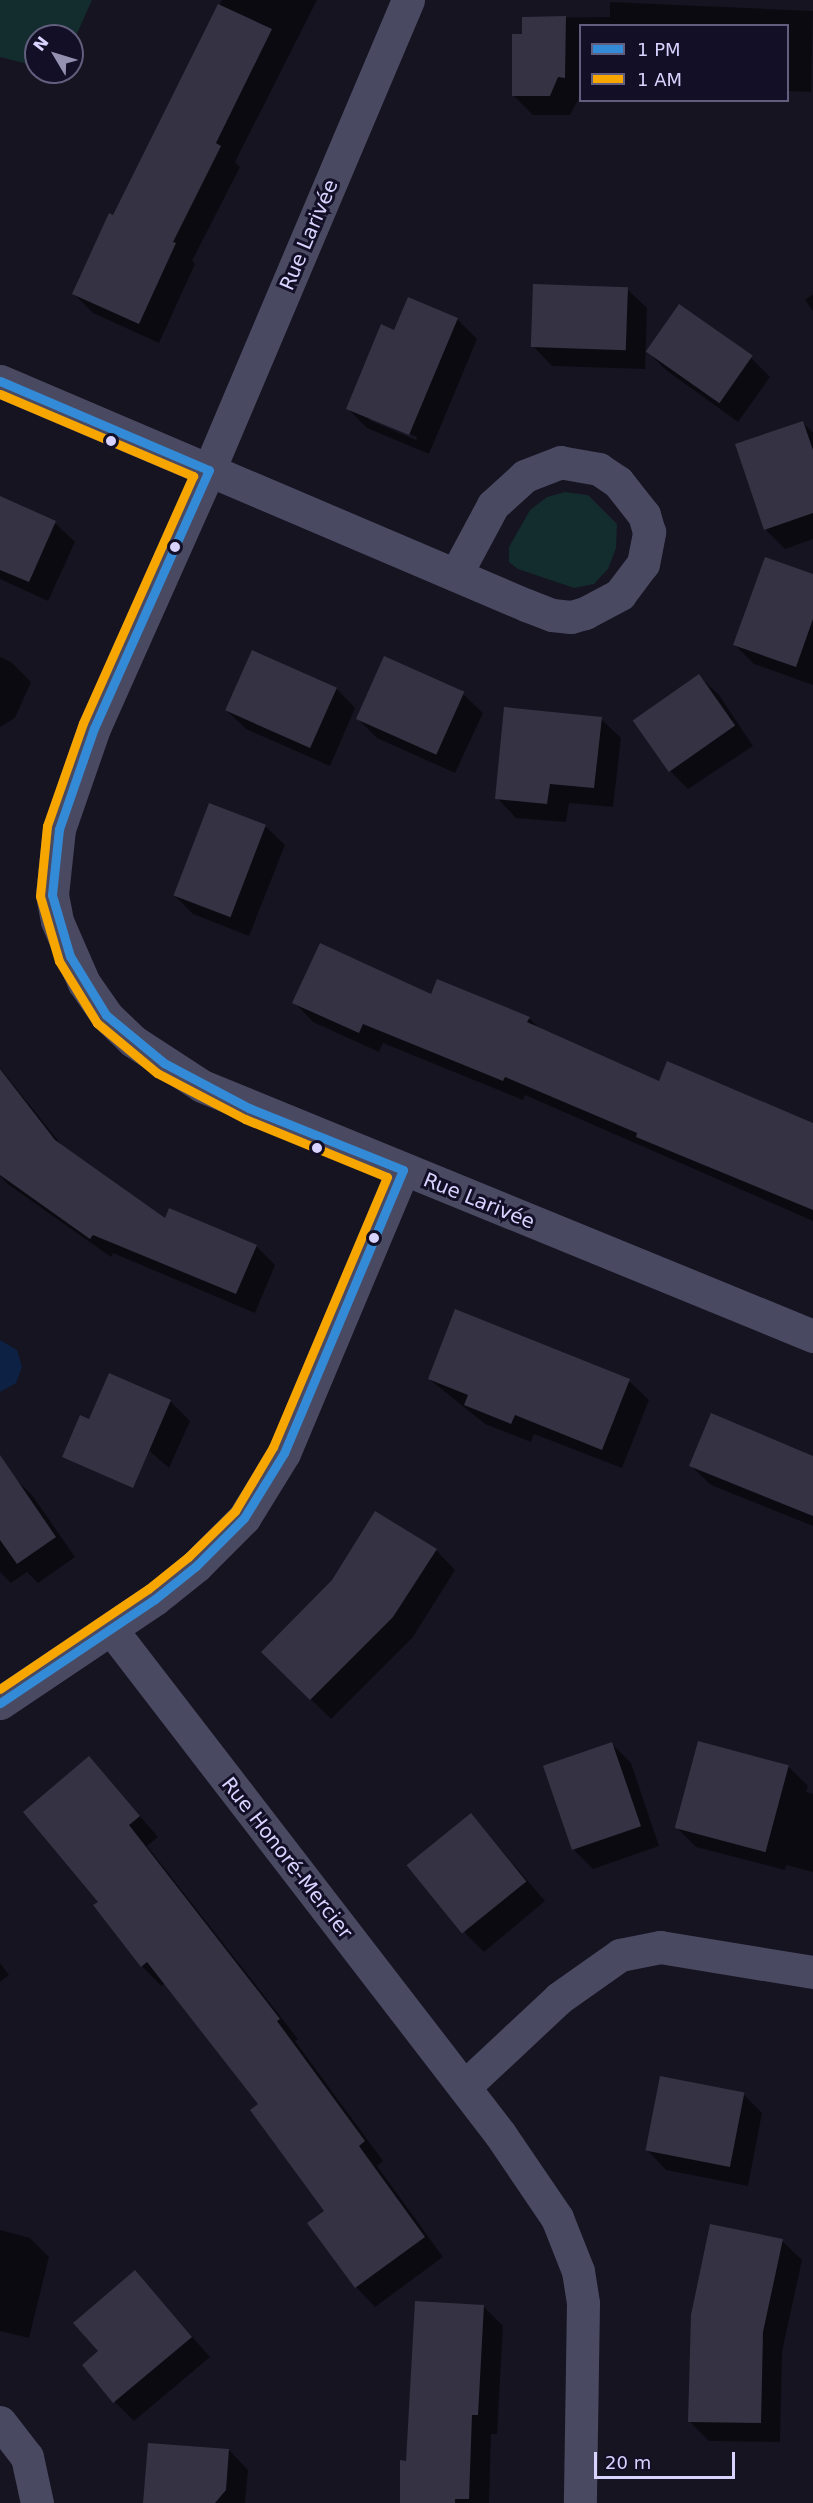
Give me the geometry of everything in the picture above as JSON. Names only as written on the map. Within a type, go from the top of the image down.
[{"type":"street","name":"Rue Larivée","points":[[408,0],[209,470],[94,728],[70,790],[53,866],[52,895],[57,921],[84,983],[106,1015],[133,1041],[202,1086],[813,1336]]},
{"type":"street","points":[[0,381],[552,615],[571,617],[603,605],[634,580],[649,550],[649,532],[644,515],[618,482],[599,469],[561,462],[525,476],[494,505],[456,574]]},
{"type":"street","points":[[0,1703],[111,1629],[196,1566],[244,1518],[264,1491],[284,1453],[403,1170]]},
{"type":"street","name":"Rue Honoré-Mercier","points":[[111,1629],[464,2087],[542,2193],[578,2271],[585,2338],[580,2503]]},
{"type":"street","points":[[464,2087],[559,1998],[620,1955],[660,1947],[813,1972]]},
{"type":"street","points":[[0,2422],[27,2457],[37,2503]]},
{"type":"green space","points":[[0,0],[92,0],[81,24],[24,24],[24,63],[0,57]]},
{"type":"green space","points":[[565,492],[588,495],[617,524],[616,548],[608,569],[594,584],[574,588],[518,569],[509,562],[509,547],[530,510],[547,497]]},
{"type":"water","points":[[0,1340],[17,1350],[22,1367],[16,1383],[0,1392]]},
{"type":"building","points":[[218,4],[272,29],[216,143],[221,146],[173,242],[176,243],[139,324],[72,294],[109,213],[113,215]]},
{"type":"building","points":[[566,16],[565,78],[558,77],[550,96],[512,96],[512,34],[522,34],[522,17]]},
{"type":"building","points":[[533,284],[628,287],[626,350],[531,347]]},
{"type":"building","points":[[408,297],[458,318],[409,435],[346,409],[381,324],[394,330]]},
{"type":"building","points":[[679,304],[753,356],[719,403],[646,352]]},
{"type":"building","points":[[803,421],[813,450],[813,513],[764,530],[735,444]]},
{"type":"building","points":[[0,496],[56,521],[29,582],[0,570]]},
{"type":"building","points":[[765,557],[813,574],[813,619],[796,667],[733,645]]},
{"type":"building","points":[[252,650],[337,688],[310,748],[225,710]]},
{"type":"building","points":[[384,656],[464,692],[436,755],[356,719]]},
{"type":"building","points":[[699,674],[735,726],[669,772],[633,720]]},
{"type":"building","points":[[504,707],[602,717],[594,788],[550,784],[547,804],[495,799]]},
{"type":"building","points":[[209,803],[266,825],[230,917],[174,895]]},
{"type":"building","points":[[320,943],[431,994],[437,979],[530,1017],[527,1022],[659,1081],[667,1061],[813,1123],[813,1210],[636,1137],[637,1133],[505,1077],[503,1081],[363,1024],[359,1033],[292,1003]]},
{"type":"building","points":[[0,1069],[55,1140],[165,1218],[169,1208],[257,1245],[236,1294],[93,1235],[90,1239],[0,1175]]},
{"type":"building","points":[[455,1309],[630,1379],[602,1450],[515,1415],[511,1424],[464,1405],[468,1395],[428,1379]]},
{"type":"building","points":[[109,1373],[171,1400],[133,1488],[62,1457],[80,1415],[89,1419]]},
{"type":"building","points":[[711,1413],[813,1456],[813,1516],[689,1466]]},
{"type":"building","points":[[0,1455],[56,1537],[17,1564],[0,1540]]},
{"type":"building","points":[[375,1511],[437,1549],[393,1617],[310,1700],[261,1652],[332,1580]]},
{"type":"building","points":[[698,1741],[789,1765],[766,1852],[675,1828]]},
{"type":"building","points":[[612,1742],[641,1826],[572,1850],[543,1766]]},
{"type":"building","points":[[89,1756],[140,1816],[129,1825],[280,2019],[277,2021],[365,2141],[359,2146],[425,2237],[355,2288],[307,2223],[324,2211],[250,2110],[258,2104],[147,1962],[141,1967],[93,1905],[98,1902],[23,1812]]},
{"type":"building","points":[[471,1813],[526,1881],[462,1934],[406,1865]]},
{"type":"building","points":[[660,2076],[744,2092],[730,2167],[645,2151]]},
{"type":"building","points":[[710,2224],[783,2239],[763,2332],[761,2423],[688,2422],[691,2315]]},
{"type":"building","points":[[135,2270],[192,2337],[113,2403],[82,2365],[98,2351],[73,2323]]},
{"type":"building","points":[[415,2301],[484,2305],[478,2415],[472,2415],[469,2499],[455,2499],[455,2503],[400,2503],[400,2460],[406,2461]]},
{"type":"building","points":[[148,2443],[229,2449],[226,2490],[215,2503],[143,2503]]},
{"type":"transit line","points":[[0,381],[209,470],[94,728],[59,829],[52,895],[70,956],[106,1015],[164,1063],[249,1108],[403,1170],[284,1453],[244,1518],[196,1566],[155,1599],[0,1703]]},
{"type":"transit line","points":[[0,394],[193,476],[83,723],[47,826],[40,896],[59,961],[97,1023],[157,1073],[245,1119],[387,1177],[273,1447],[235,1511],[188,1557],[148,1589],[0,1689]]}]
